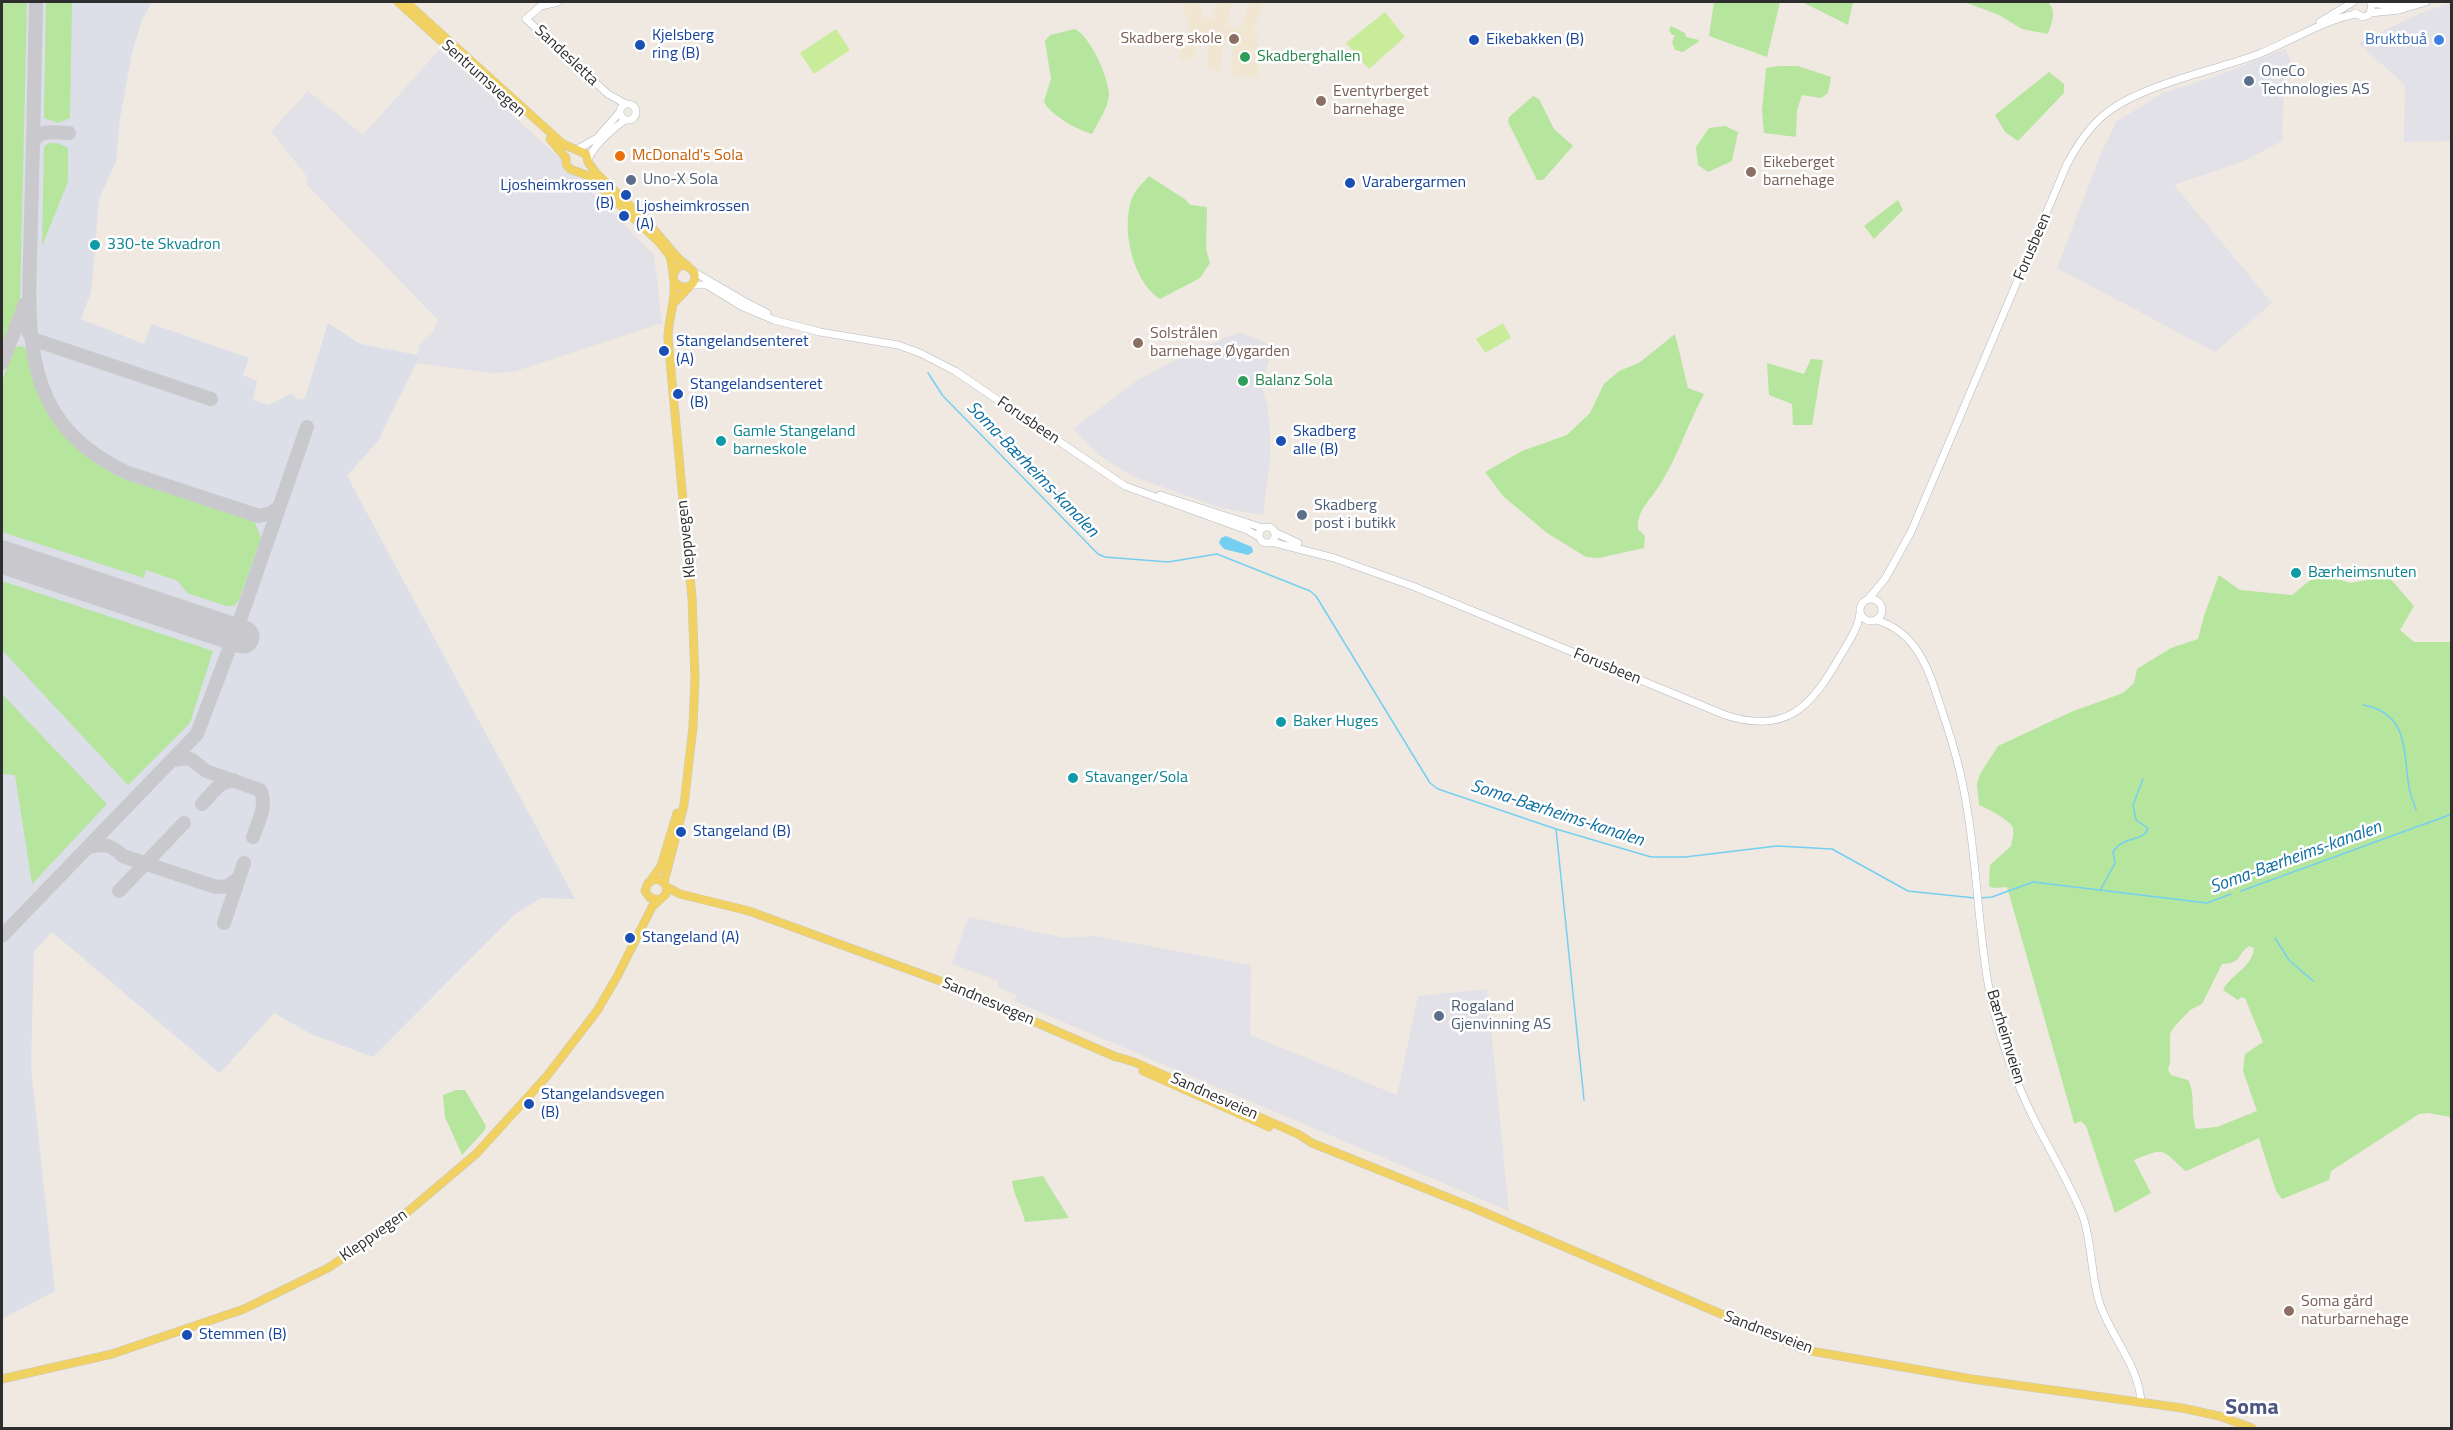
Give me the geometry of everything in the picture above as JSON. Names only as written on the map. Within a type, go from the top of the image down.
[{"type":"main road","name":"Sentrumsvegen","points":[[398,2],[530,121],[566,158],[566,164],[570,169],[595,181],[659,242],[670,256],[673,278]]},
{"type":"main road","name":"Sentrumsvegen","points":[[406,2],[563,144],[584,152],[596,173],[650,224],[687,265]]},
{"type":"main road","name":"Sandesletta","points":[[558,2],[541,6],[526,19],[608,94],[626,104]]},
{"type":"main road","points":[[2354,2],[2353,9],[2356,15]]},
{"type":"main road","name":"Forusbeen","points":[[2301,35],[2354,2]]},
{"type":"main road","points":[[2370,13],[2371,2],[2391,6],[2412,2]]},
{"type":"main road","name":"Forusbeen","points":[[1117,480],[1255,527],[1271,528],[1274,532],[1334,558],[1415,587],[1725,716],[1746,721],[1767,722],[1778,719],[1804,706],[1824,684],[1850,639],[1862,603],[1885,579],[1911,532],[2067,164],[2085,134],[2109,111],[2136,95],[2248,57],[2341,17],[2356,15],[2362,17],[2370,13],[2399,10],[2426,2]]},
{"type":"main road","name":"Sandesletta","points":[[608,94],[625,120]]},
{"type":"main road","points":[[566,158],[597,138],[614,122],[626,104],[633,106],[636,113],[632,119],[625,120],[598,144],[585,168],[579,172]]},
{"type":"main road","points":[[674,303],[691,286],[695,279],[694,272],[687,265],[679,266],[673,278],[680,287],[691,286]]},
{"type":"main road","name":"Forusbeen","points":[[694,272],[742,300],[800,326]]},
{"type":"main road","name":"Kleppvegen","points":[[2,1379],[112,1354],[217,1320],[294,1286],[363,1246],[461,1168],[524,1103],[593,1017],[613,984],[652,908],[661,899],[684,805],[694,716],[695,656],[692,598],[668,338],[674,303],[673,278]]},
{"type":"main road","name":"Forusbeen","points":[[691,286],[707,285],[751,311],[774,321],[898,345],[930,357],[955,371],[1137,492],[1247,530],[1263,542],[1334,558]]},
{"type":"main road","points":[[1259,537],[1263,528]]},
{"type":"main road","points":[[1271,542],[1274,532]]},
{"type":"main road","name":"Forusbeen","points":[[1850,639],[1860,627],[1873,620],[1882,607],[1880,598],[1885,579]]},
{"type":"main road","points":[[1869,598],[1877,600],[1896,629]]},
{"type":"main road","points":[[1860,612],[1865,619],[1896,629]]},
{"type":"main road","name":"Bærheimveien","points":[[1896,629],[1914,646],[1925,664],[1957,760],[1967,810],[1988,980],[2005,1047],[2025,1100],[2056,1158],[2083,1218],[2097,1295],[2107,1321],[2134,1372],[2142,1402]]},
{"type":"main road","name":"Kleppvegen","points":[[636,938],[646,908],[646,886],[656,876],[665,856],[686,777]]},
{"type":"main road","points":[[651,880],[656,879],[665,884]]},
{"type":"main road","name":"Sandnesvegen","points":[[665,884],[680,894],[733,907],[943,982],[1114,1056],[1236,1114]]},
{"type":"main road","points":[[647,895],[654,900],[661,899]]},
{"type":"main road","name":"Sandnesvegen","points":[[661,899],[675,897],[706,906],[733,907]]},
{"type":"main road","name":"Sandnesveien","points":[[1114,1056],[1145,1066],[1298,1134],[1312,1143]]},
{"type":"main road","name":"Sandnesveien","points":[[1236,1114],[1492,1216],[1798,1348],[1972,1379],[2201,1411],[2252,1428]]},
{"type":"shaded area","points":[[2,2],[152,2],[142,20],[132,53],[120,118],[116,161],[99,199],[91,292],[81,319],[144,344],[152,324],[249,358],[243,375],[257,381],[253,400],[269,405],[291,393],[298,400],[305,398],[328,323],[360,344],[418,355],[378,441],[347,476],[575,899],[541,898],[515,914],[373,1057],[311,1034],[274,1013],[221,1072],[218,1072],[52,932],[34,951],[31,1067],[55,1291],[2,1319]]},
{"type":"shaded area","name":"Skadberg skole","points":[[1181,2],[1198,2],[1204,18],[1212,20],[1218,2],[1232,2],[1226,25],[1240,30],[1249,2],[1263,2],[1253,33],[1258,35],[1259,77],[1233,77],[1232,40],[1223,40],[1220,71],[1208,70],[1209,38],[1198,36],[1194,58],[1188,57],[1187,61],[1179,59],[1185,32],[1190,25]]},
{"type":"shaded area","points":[[2451,3],[2451,141],[2404,142],[2405,85],[2358,43],[2416,15]]},
{"type":"shaded area","points":[[440,49],[555,154],[654,255],[662,323],[513,372],[490,373],[416,363],[419,345],[433,332],[438,320],[307,185],[308,178],[271,131],[308,91],[363,135]]},
{"type":"shaded area","points":[[2285,49],[2290,59],[2290,74],[2288,78],[2284,78],[2282,141],[2244,161],[2174,185],[2272,303],[2215,352],[2057,268],[2100,156],[2116,122],[2163,93],[2217,76]]},
{"type":"shaded area","points":[[1239,332],[1273,346],[1262,386],[1268,407],[1270,435],[1270,460],[1263,515],[1221,508],[1134,477],[1100,456],[1073,429],[1136,381],[1185,355]]},
{"type":"shaded area","points":[[968,917],[1065,938],[1095,936],[1251,965],[1250,1035],[1397,1095],[1418,996],[1487,989],[1509,1211],[1014,1001],[1017,995],[997,987],[999,981],[952,964]]},
{"type":"green space","points":[[2,2],[27,2],[20,301],[2,345]]},
{"type":"green space","points":[[46,2],[72,2],[70,118],[58,123],[44,118]]},
{"type":"green space","points":[[1714,2],[1780,2],[1767,57],[1709,36]]},
{"type":"green space","points":[[1802,2],[1853,2],[1848,25]]},
{"type":"green space","points":[[1964,2],[2048,2],[2053,13],[2052,21],[2048,34],[2022,29],[1999,15]]},
{"type":"green space","points":[[1385,12],[1405,37],[1369,69],[1346,43]]},
{"type":"green space","points":[[1671,26],[1685,33],[1686,37],[1699,40],[1698,42],[1683,52],[1675,50],[1672,42],[1675,35],[1672,35],[1669,30]]},
{"type":"green space","points":[[836,29],[850,50],[814,74],[800,53]]},
{"type":"green space","points":[[1075,29],[1081,33],[1092,48],[1106,78],[1108,88],[1107,105],[1092,134],[1064,121],[1046,106],[1044,101],[1051,79],[1045,41],[1050,35]]},
{"type":"green space","points":[[1798,66],[1831,77],[1828,93],[1821,98],[1802,95],[1797,110],[1796,137],[1764,133],[1762,111],[1766,68]]},
{"type":"green space","points":[[2049,72],[2064,84],[2064,93],[2018,141],[2005,132],[1995,115]]},
{"type":"green space","points":[[1533,96],[1539,99],[1554,129],[1573,146],[1543,180],[1537,180],[1508,122],[1509,117]]},
{"type":"green space","points":[[1725,126],[1738,132],[1732,161],[1708,172],[1698,165],[1696,147],[1709,128]]},
{"type":"green space","points":[[49,143],[57,143],[68,148],[68,182],[42,246],[44,147]]},
{"type":"green space","points":[[1149,176],[1190,205],[1207,207],[1206,249],[1210,263],[1200,278],[1160,299],[1142,280],[1131,251],[1128,235],[1130,206],[1134,194]]},
{"type":"green space","points":[[1898,200],[1903,210],[1874,239],[1864,226]]},
{"type":"green space","points":[[1503,323],[1511,338],[1485,353],[1476,339]]},
{"type":"green space","points":[[1675,334],[1688,388],[1704,394],[1663,480],[1641,513],[1638,529],[1645,536],[1644,548],[1599,558],[1586,557],[1547,533],[1503,496],[1485,472],[1522,451],[1567,435],[1590,413],[1604,384],[1619,371],[1639,363]]},
{"type":"green space","points":[[22,346],[26,349],[45,404],[67,435],[96,462],[127,480],[255,522],[261,538],[239,600],[234,606],[226,606],[187,593],[178,581],[146,570],[144,578],[2,532],[2,381],[15,347]]},
{"type":"green space","points":[[1811,359],[1823,360],[1812,425],[1793,425],[1792,404],[1769,395],[1767,363],[1804,374]]},
{"type":"green space","points":[[2319,573],[2350,583],[2388,576],[2414,606],[2400,630],[2414,642],[2451,642],[2451,1117],[2428,1113],[2419,1114],[2331,1171],[2329,1180],[2282,1199],[2276,1191],[2259,1138],[2186,1171],[2163,1152],[2153,1153],[2134,1160],[2151,1193],[2115,1213],[2086,1126],[2081,1121],[2074,1124],[2007,887],[1989,886],[1990,865],[2011,846],[2013,828],[2002,817],[1979,805],[1977,784],[1980,774],[1998,746],[2071,712],[2123,693],[2134,683],[2137,669],[2171,648],[2198,639],[2219,575],[2240,590],[2292,595]],"holes":[[[2249,946],[2254,948],[2249,961],[2223,990],[2238,1000],[2241,997],[2245,998],[2263,1042],[2245,1054],[2243,1071],[2257,1111],[2217,1127],[2196,1129],[2192,1091],[2188,1080],[2171,1075],[2168,1070],[2170,1034],[2190,1010],[2202,1004],[2222,964],[2233,962]]]},
{"type":"green space","points":[[2,581],[213,651],[190,723],[128,785],[2,650]]},
{"type":"green space","points":[[2,694],[107,804],[32,884],[15,775],[2,774]]},
{"type":"green space","points":[[456,1090],[465,1090],[486,1126],[462,1155],[445,1117],[443,1095]]},
{"type":"green space","points":[[1043,1176],[1069,1218],[1025,1222],[1012,1181]]},
{"type":"water","points":[[1226,536],[1252,547],[1253,552],[1248,555],[1224,549],[1219,543],[1221,538]]},
{"type":"waterway","name":"Soma-Bærheims-kanalen","points":[[928,373],[943,396],[1098,554],[1105,557],[1168,562],[1217,554],[1310,591],[1316,596],[1430,783],[1438,789],[1556,829],[1651,857],[1685,857],[1777,846],[1832,849],[1908,891],[1975,898]]},
{"type":"waterway","points":[[2363,705],[2378,709],[2389,716],[2396,725],[2404,747],[2410,790],[2416,810]]},
{"type":"waterway","points":[[2101,889],[2115,863],[2113,852],[2122,843],[2142,836],[2148,828],[2136,820],[2133,805],[2143,779]]},
{"type":"waterway","name":"Soma-Bærheims-kanalen","points":[[2241,891],[2452,814]]},
{"type":"waterway","points":[[1556,829],[1584,1100]]},
{"type":"waterway","name":"Soma-Bærheims-kanalen","points":[[1980,898],[1992,897],[2033,882],[2207,903],[2231,894]]},
{"type":"waterway","points":[[2275,938],[2289,960],[2313,981]]},
{"type":"taxiway","points":[[33,142],[36,2]]},
{"type":"taxiway","points":[[69,133],[44,133],[33,142],[30,324],[41,384],[53,410],[71,434],[96,455],[128,473],[259,516],[271,513],[278,508]]},
{"type":"taxiway","points":[[2,363],[25,304]]},
{"type":"taxiway","points":[[28,332],[35,340],[211,399]]},
{"type":"taxiway","points":[[2,936],[197,734],[239,623],[307,427]]},
{"type":"taxiway","points":[[219,629],[230,629],[239,623]]},
{"type":"taxiway","points":[[173,760],[187,758],[206,771],[260,790],[263,808],[253,837]]},
{"type":"taxiway","points":[[202,804],[219,786],[233,780]]},
{"type":"taxiway","points":[[119,891],[184,823]]},
{"type":"taxiway","points":[[89,847],[107,846],[123,856],[216,887],[228,886],[239,878]]},
{"type":"taxiway","points":[[224,923],[244,863]]},
{"type":"runway","points":[[2,557],[243,637]]},
{"type":"place","name":"Skadberg skole","points":[[1234,39]]},
{"type":"place","name":"Eikebakken (B)","points":[[1474,40]]},
{"type":"place","name":"Bruktbuå","points":[[2439,40]]},
{"type":"place","name":"Kjelsberg ring (B)","points":[[640,45]]},
{"type":"place","name":"Skadberghallen","points":[[1245,57]]},
{"type":"place","name":"OneCo Technologies AS","points":[[2249,81]]},
{"type":"place","name":"Eventyrberget barnehage","points":[[1321,101]]},
{"type":"place","name":"McDonald's Sola","points":[[620,156]]},
{"type":"place","name":"Eikeberget barnehage","points":[[1751,172]]},
{"type":"place","name":"Uno-X Sola","points":[[631,180]]},
{"type":"place","name":"Varabergarmen","points":[[1350,183]]},
{"type":"place","name":"Ljosheimkrossen (B)","points":[[626,195]]},
{"type":"place","name":"Ljosheimkrossen (A)","points":[[624,216]]},
{"type":"place","name":"330-te Skvadron","points":[[95,245]]},
{"type":"place","name":"Solstrålen barnehage Øygarden","points":[[1138,343]]},
{"type":"place","name":"Stangelandsenteret (A)","points":[[664,351]]},
{"type":"place","name":"Balanz Sola","points":[[1243,381]]},
{"type":"place","name":"Stangelandsenteret (B)","points":[[678,394]]},
{"type":"place","name":"Gamle Stangeland barneskole","points":[[721,441]]},
{"type":"place","name":"Skadberg alle (B)","points":[[1281,441]]},
{"type":"place","name":"Skadberg post i butikk","points":[[1302,515]]},
{"type":"place","name":"Bærheimsnuten","points":[[2296,573]]},
{"type":"place","name":"Baker Huges","points":[[1281,722]]},
{"type":"place","name":"Stavanger/Sola","points":[[1073,778]]},
{"type":"place","name":"Stangeland (B)","points":[[681,832]]},
{"type":"place","name":"Stangeland (A)","points":[[630,938]]},
{"type":"place","name":"Rogaland Gjenvinning AS","points":[[1439,1016]]},
{"type":"place","name":"Stangelandsvegen (B)","points":[[529,1104]]},
{"type":"place","name":"Soma gård naturbarnehage","points":[[2289,1311]]},
{"type":"place","name":"Stemmen (B)","points":[[187,1335]]},
{"type":"district","name":"Soma","points":[[2252,1409]]}]
